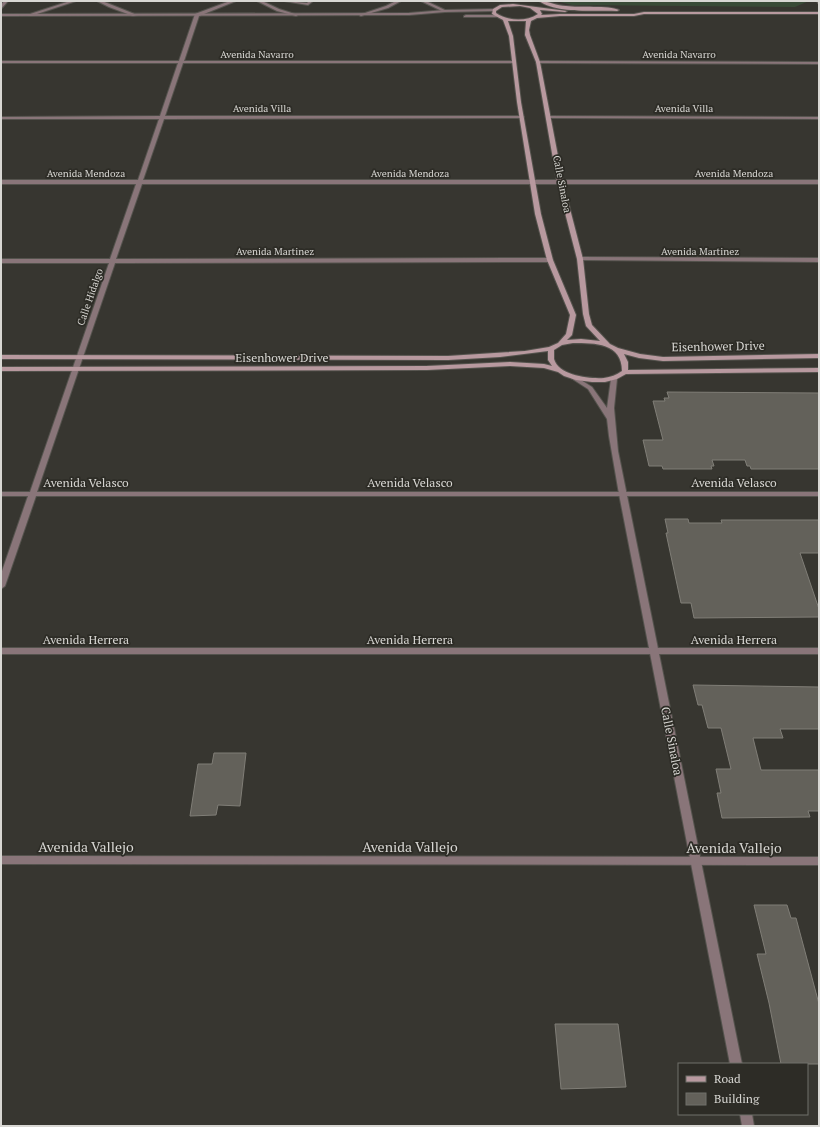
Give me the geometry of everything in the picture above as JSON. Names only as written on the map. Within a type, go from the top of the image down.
[{"type":"main road","points":[[527,1],[530,7]]},
{"type":"main road","points":[[541,1],[568,8],[617,10]]},
{"type":"main road","points":[[644,13],[633,10],[566,11],[537,9],[508,3],[494,10],[493,12],[496,16],[505,19],[529,19],[535,17],[560,15],[634,15],[644,13],[819,13]]},
{"type":"main road","points":[[535,17],[540,14],[537,9]]},
{"type":"main road","points":[[505,19],[511,36],[532,182],[550,260],[573,315],[569,335],[560,344]]},
{"type":"main road","name":"Calle Sinaloa","points":[[529,19],[526,26],[526,34],[532,44],[538,62],[560,182],[580,259],[586,314],[589,326],[607,345]]},
{"type":"main road","points":[[560,344],[573,341],[607,345]]},
{"type":"main road","name":"Eisenhower Drive","points":[[1,357],[455,357],[525,354],[551,349],[560,344]]},
{"type":"main road","name":"Eisenhower Drive","points":[[607,345],[639,356],[663,359],[819,356]]},
{"type":"main road","points":[[551,349],[550,357],[552,362],[561,371]]},
{"type":"main road","points":[[614,379],[625,372],[626,360],[618,350]]},
{"type":"main road","name":"Eisenhower Drive","points":[[1,369],[427,368],[510,364],[544,366],[561,371],[573,377],[594,381],[614,379]]},
{"type":"main road","name":"Eisenhower Drive","points":[[625,372],[819,370]]},
{"type":"street","points":[[1,8],[6,1]]},
{"type":"street","points":[[29,15],[74,1]]},
{"type":"street","points":[[99,1],[135,15]]},
{"type":"street","points":[[197,15],[234,1]]},
{"type":"street","points":[[259,1],[278,10],[296,15]]},
{"type":"street","points":[[286,1],[308,4],[311,1]]},
{"type":"street","points":[[361,14],[387,7],[399,1]]},
{"type":"street","points":[[423,1],[445,11]]},
{"type":"street","points":[[1,15],[409,14],[445,11],[494,10]]},
{"type":"street","points":[[409,14],[418,17],[496,16]]},
{"type":"street","name":"Calle Hidalgo","points":[[1,586],[81,357],[197,15]]},
{"type":"street","name":"Avenida Navarro","points":[[1,62],[514,62]]},
{"type":"street","name":"Avenida Navarro","points":[[538,62],[819,63]]},
{"type":"street","name":"Avenida Villa","points":[[1,118],[522,117]]},
{"type":"street","name":"Avenida Villa","points":[[548,117],[819,118]]},
{"type":"street","name":"Avenida Mendoza","points":[[1,182],[819,182]]},
{"type":"street","name":"Avenida Martinez","points":[[580,259],[819,260]]},
{"type":"street","name":"Avenida Martinez","points":[[1,260],[550,260]]},
{"type":"street","name":"Calle Sinaloa","points":[[573,377],[590,388],[601,402],[610,418]]},
{"type":"street","name":"Calle Sinaloa","points":[[614,379],[610,418],[623,494],[736,1063]]},
{"type":"street","name":"Avenida Velasco","points":[[1,494],[819,494]]},
{"type":"street","name":"Avenida Herrera","points":[[1,651],[819,651]]},
{"type":"street","name":"Avenida Vallejo","points":[[1,860],[819,861]]},
{"type":"street","points":[[746,1115],[748,1126]]},
{"type":"green space","points":[[556,1],[809,1],[795,7],[572,5]]},
{"type":"building","points":[[667,392],[819,393],[819,469],[751,469],[750,466],[747,466],[745,460],[712,460],[714,466],[711,466],[712,469],[663,469],[662,466],[649,466],[643,440],[663,440],[653,401],[665,401],[664,398],[669,398]]},
{"type":"building","points":[[665,519],[688,519],[689,523],[722,523],[721,520],[819,520],[819,553],[800,553],[819,609],[819,617],[694,618],[691,603],[681,603],[666,533],[668,533]]},
{"type":"building","points":[[693,685],[819,687],[819,729],[780,729],[783,738],[753,738],[761,770],[819,770],[819,811],[808,811],[810,817],[722,818],[717,793],[721,793],[716,769],[731,769],[721,728],[708,728],[702,705],[698,705]]},
{"type":"building","points":[[214,753],[246,753],[240,806],[218,805],[216,815],[190,816],[198,764],[212,764]]},
{"type":"building","points":[[754,905],[787,905],[791,918],[796,918],[819,1004],[819,1064],[781,1063],[769,1003],[757,954],[766,954]]},
{"type":"building","points":[[555,1024],[618,1024],[626,1087],[561,1089]]}]
